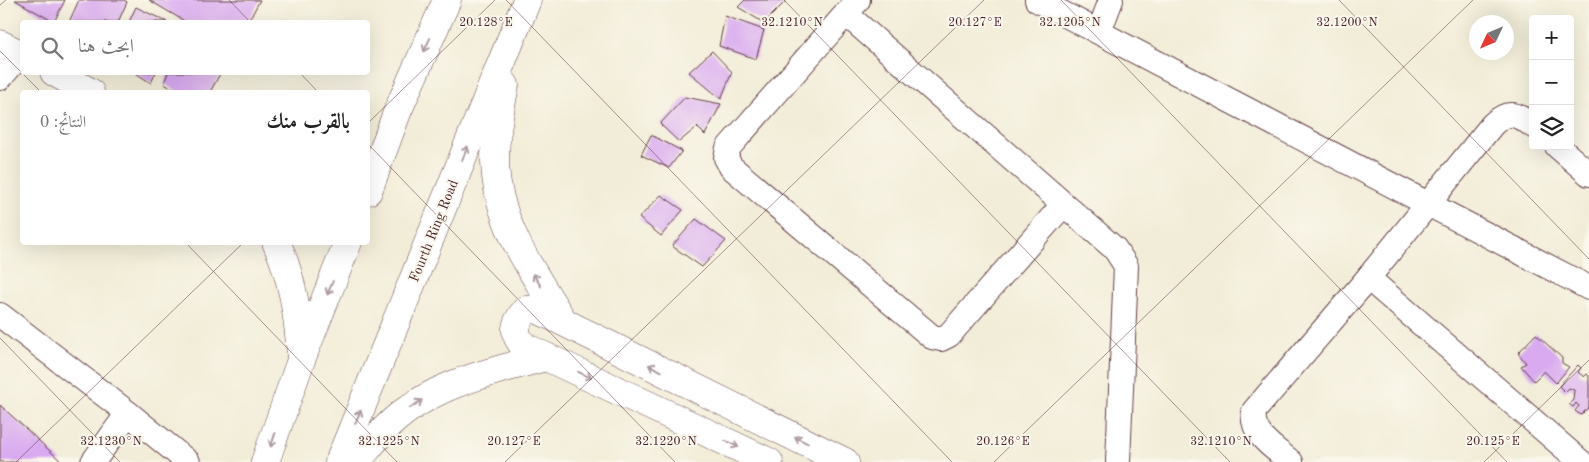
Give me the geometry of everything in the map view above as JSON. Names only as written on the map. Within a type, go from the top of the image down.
[{"type":"main road","points":[[370,186],[398,110],[447,0]]},
{"type":"main road","name":"Fourth Ring Road","points":[[339,462],[527,0]]},
{"type":"main road","points":[[513,35],[497,132],[495,162],[498,189],[503,213],[514,240],[563,321]]},
{"type":"main road","points":[[59,75],[86,90]]},
{"type":"main road","points":[[370,131],[398,110]]},
{"type":"main road","points":[[277,245],[292,286],[299,322],[301,360]]},
{"type":"main road","points":[[265,462],[301,360],[347,245]]},
{"type":"main road","points":[[769,462],[525,347],[518,340],[514,327],[516,322],[526,310],[537,309],[844,462]]},
{"type":"main road","points":[[356,462],[389,425],[432,394],[481,374],[546,358]]},
{"type":"street","points":[[1037,0],[1589,288]]},
{"type":"street","points":[[1099,32],[1111,0]]},
{"type":"street","points":[[1063,205],[950,336],[941,339],[932,337],[732,167],[726,158],[728,148],[852,7],[1063,205],[1115,249],[1126,266],[1118,462]]},
{"type":"street","points":[[0,78],[14,51]]},
{"type":"street","points":[[1291,462],[1257,432],[1252,420],[1254,411],[1368,278],[1498,118],[1507,114],[1515,114],[1529,123]]},
{"type":"street","points":[[1562,150],[1589,174]]},
{"type":"street","points":[[1368,278],[1581,462]]},
{"type":"street","points":[[0,315],[128,413],[188,462]]},
{"type":"street","points":[[93,462],[128,413]]},
{"type":"building","points":[[15,0],[65,0],[55,20],[50,20]]},
{"type":"building","points":[[79,0],[124,0],[127,2],[119,20],[70,20]]},
{"type":"building","points":[[149,0],[260,0],[249,20],[183,20]]},
{"type":"building","points":[[745,0],[787,0],[764,23],[738,7]]},
{"type":"building","points":[[136,7],[163,20],[130,20]]},
{"type":"building","points":[[725,16],[764,30],[756,59],[719,46]]},
{"type":"building","points":[[712,51],[732,72],[721,99],[689,72]]},
{"type":"building","points":[[139,75],[155,75],[151,83]]},
{"type":"building","points":[[167,75],[219,75],[211,90],[175,90],[164,84]]},
{"type":"building","points":[[685,97],[721,104],[705,135],[697,127],[679,142],[660,124]]},
{"type":"building","points":[[651,135],[682,151],[669,168],[641,155]]},
{"type":"building","points":[[661,195],[683,210],[661,236],[639,218]]},
{"type":"building","points":[[696,219],[726,241],[702,267],[672,246]]},
{"type":"building","points":[[1536,334],[1562,358],[1562,363],[1569,367],[1556,383],[1544,371],[1534,381],[1521,366],[1526,363],[1518,353]]},
{"type":"building","points":[[1578,365],[1581,368],[1578,372],[1584,377],[1587,374],[1589,376],[1589,407],[1581,415],[1575,411],[1579,406],[1576,403],[1573,407],[1569,404],[1573,400],[1574,390],[1569,388],[1565,392],[1559,386]]},
{"type":"building","points":[[0,405],[62,462],[0,462]]}]
